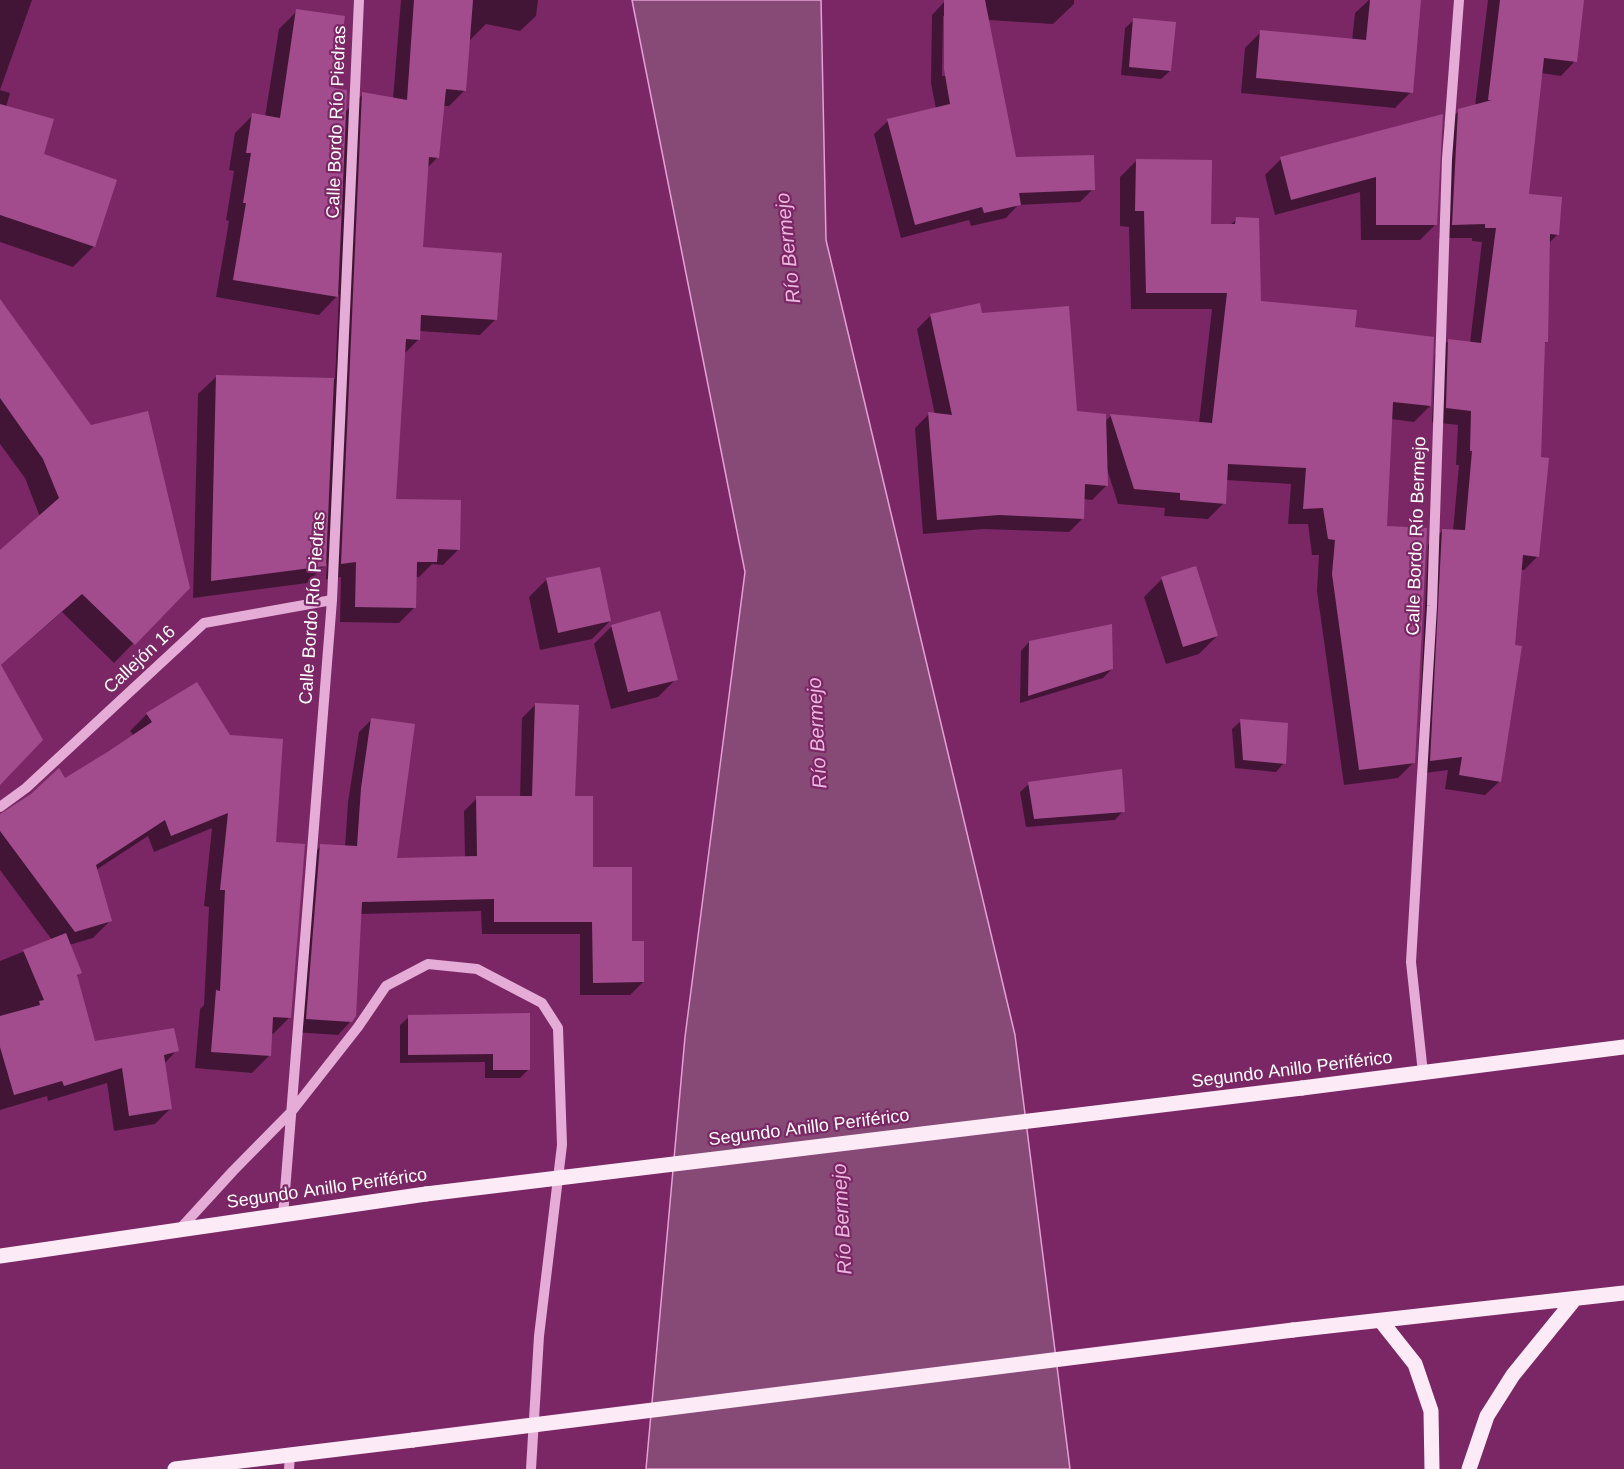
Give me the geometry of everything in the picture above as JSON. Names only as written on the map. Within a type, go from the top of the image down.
[{"type":"main road","name":"Segundo Anillo Periférico","points":[[0,1256],[426,1194],[1624,1047]]},
{"type":"main road","points":[[175,1469],[289,1462],[413,1440],[1293,1330],[1624,1293]]},
{"type":"main road","points":[[1469,1469],[1487,1416],[1513,1375],[1574,1300]]},
{"type":"main road","points":[[1381,1321],[1415,1364],[1431,1411],[1432,1469]]},
{"type":"street","name":"Calle Bordo Río Piedras","points":[[283,1216],[332,600],[358,0]]},
{"type":"street","name":"Calle Bordo Río Bermejo","points":[[1423,1073],[1411,962],[1432,606],[1447,159],[1459,0]]},
{"type":"street","name":"Callejón 16","points":[[0,807],[26,788],[204,623],[332,600]]},
{"type":"street","points":[[179,1230],[292,1111],[358,1027],[386,986],[428,964],[477,969],[542,1003],[558,1028],[562,1145],[539,1336],[531,1469]]},
{"type":"water","name":"Río Bermejo","points":[[632,0],[821,0],[826,240],[1015,1035],[1070,1469],[646,1469],[685,1037],[745,572]]},
{"type":"building","points":[[414,0],[473,0],[466,91],[446,89],[439,158],[429,157],[423,247],[502,253],[497,320],[421,315],[420,340],[406,339],[396,499],[461,500],[460,550],[438,549],[437,562],[417,562],[416,608],[355,607],[356,562],[341,564],[362,92],[407,100]]},
{"type":"building","points":[[944,0],[985,0],[1016,157],[1094,155],[1095,190],[1019,193],[1021,205],[984,213],[982,207],[915,225],[887,119],[950,104],[944,69]]},
{"type":"building","points":[[1370,0],[1421,0],[1413,93],[1256,78],[1260,30],[1366,40]]},
{"type":"building","points":[[1500,0],[1584,0],[1577,62],[1544,58],[1529,194],[1562,197],[1559,235],[1550,234],[1548,342],[1545,342],[1541,457],[1549,458],[1539,557],[1523,555],[1515,645],[1522,646],[1501,782],[1459,775],[1462,757],[1430,761],[1442,529],[1465,530],[1472,451],[1470,451],[1471,411],[1446,408],[1448,339],[1481,343],[1496,228],[1485,228],[1485,224],[1452,225],[1458,109],[1492,100],[1488,100]]},
{"type":"building","points":[[296,9],[345,16],[334,88],[347,90],[338,297],[233,280],[246,203],[243,203],[251,153],[246,153],[252,113],[280,118]]},
{"type":"building","points":[[1133,18],[1176,22],[1171,71],[1129,67]]},
{"type":"building","points":[[0,104],[54,119],[44,154],[117,180],[95,247],[0,215]]},
{"type":"building","points":[[1443,114],[1437,225],[1376,225],[1376,177],[1291,200],[1280,157]]},
{"type":"building","points":[[1136,159],[1212,160],[1211,224],[1235,224],[1236,217],[1259,218],[1261,301],[1357,310],[1355,327],[1434,337],[1431,406],[1393,402],[1387,526],[1427,528],[1415,763],[1359,770],[1332,574],[1335,540],[1328,539],[1323,508],[1303,509],[1306,468],[1228,464],[1226,504],[1180,500],[1180,493],[1134,489],[1110,414],[1212,423],[1227,293],[1146,293],[1144,211],[1135,211]]},
{"type":"building","points":[[0,299],[91,425],[148,411],[190,588],[135,645],[82,594],[1,665],[43,740],[0,785],[0,550],[59,498],[43,459],[0,398]]},
{"type":"building","points":[[980,303],[982,313],[1069,306],[1077,411],[1106,414],[1108,486],[1085,484],[1084,519],[999,515],[937,520],[928,412],[952,415],[930,314]]},
{"type":"building","points":[[216,375],[334,378],[326,566],[211,581]]},
{"type":"building","points":[[1196,566],[1218,636],[1183,647],[1161,577]]},
{"type":"building","points":[[600,567],[611,621],[558,633],[546,578]]},
{"type":"building","points":[[660,611],[678,680],[628,692],[611,625]]},
{"type":"building","points":[[1112,624],[1113,669],[1028,696],[1029,641]]},
{"type":"building","points":[[197,682],[230,735],[283,739],[276,842],[305,844],[291,1018],[273,1017],[271,1056],[211,1052],[216,990],[220,991],[225,890],[220,890],[228,813],[171,836],[165,820],[96,865],[112,921],[75,932],[0,831],[0,814],[31,794],[59,768],[65,778],[109,751],[152,722],[146,713]]},
{"type":"building","points":[[535,703],[579,705],[575,796],[593,796],[593,867],[632,867],[632,941],[644,941],[644,982],[593,983],[592,922],[494,922],[494,899],[362,902],[356,1016],[352,1022],[306,1019],[320,844],[357,846],[361,788],[371,718],[415,724],[397,858],[477,856],[476,796],[532,796]]},
{"type":"building","points":[[1240,719],[1288,723],[1286,764],[1243,760]]},
{"type":"building","points":[[1122,769],[1125,812],[1034,819],[1028,782]]},
{"type":"building","points":[[66,933],[82,973],[77,975],[95,1041],[174,1028],[179,1051],[164,1055],[172,1109],[129,1116],[122,1068],[64,1086],[62,1081],[14,1095],[0,1047],[0,1016],[40,1005],[39,1001],[44,1000],[23,950]]},
{"type":"building","points":[[530,1013],[530,1070],[493,1070],[493,1054],[408,1055],[408,1015]]}]
